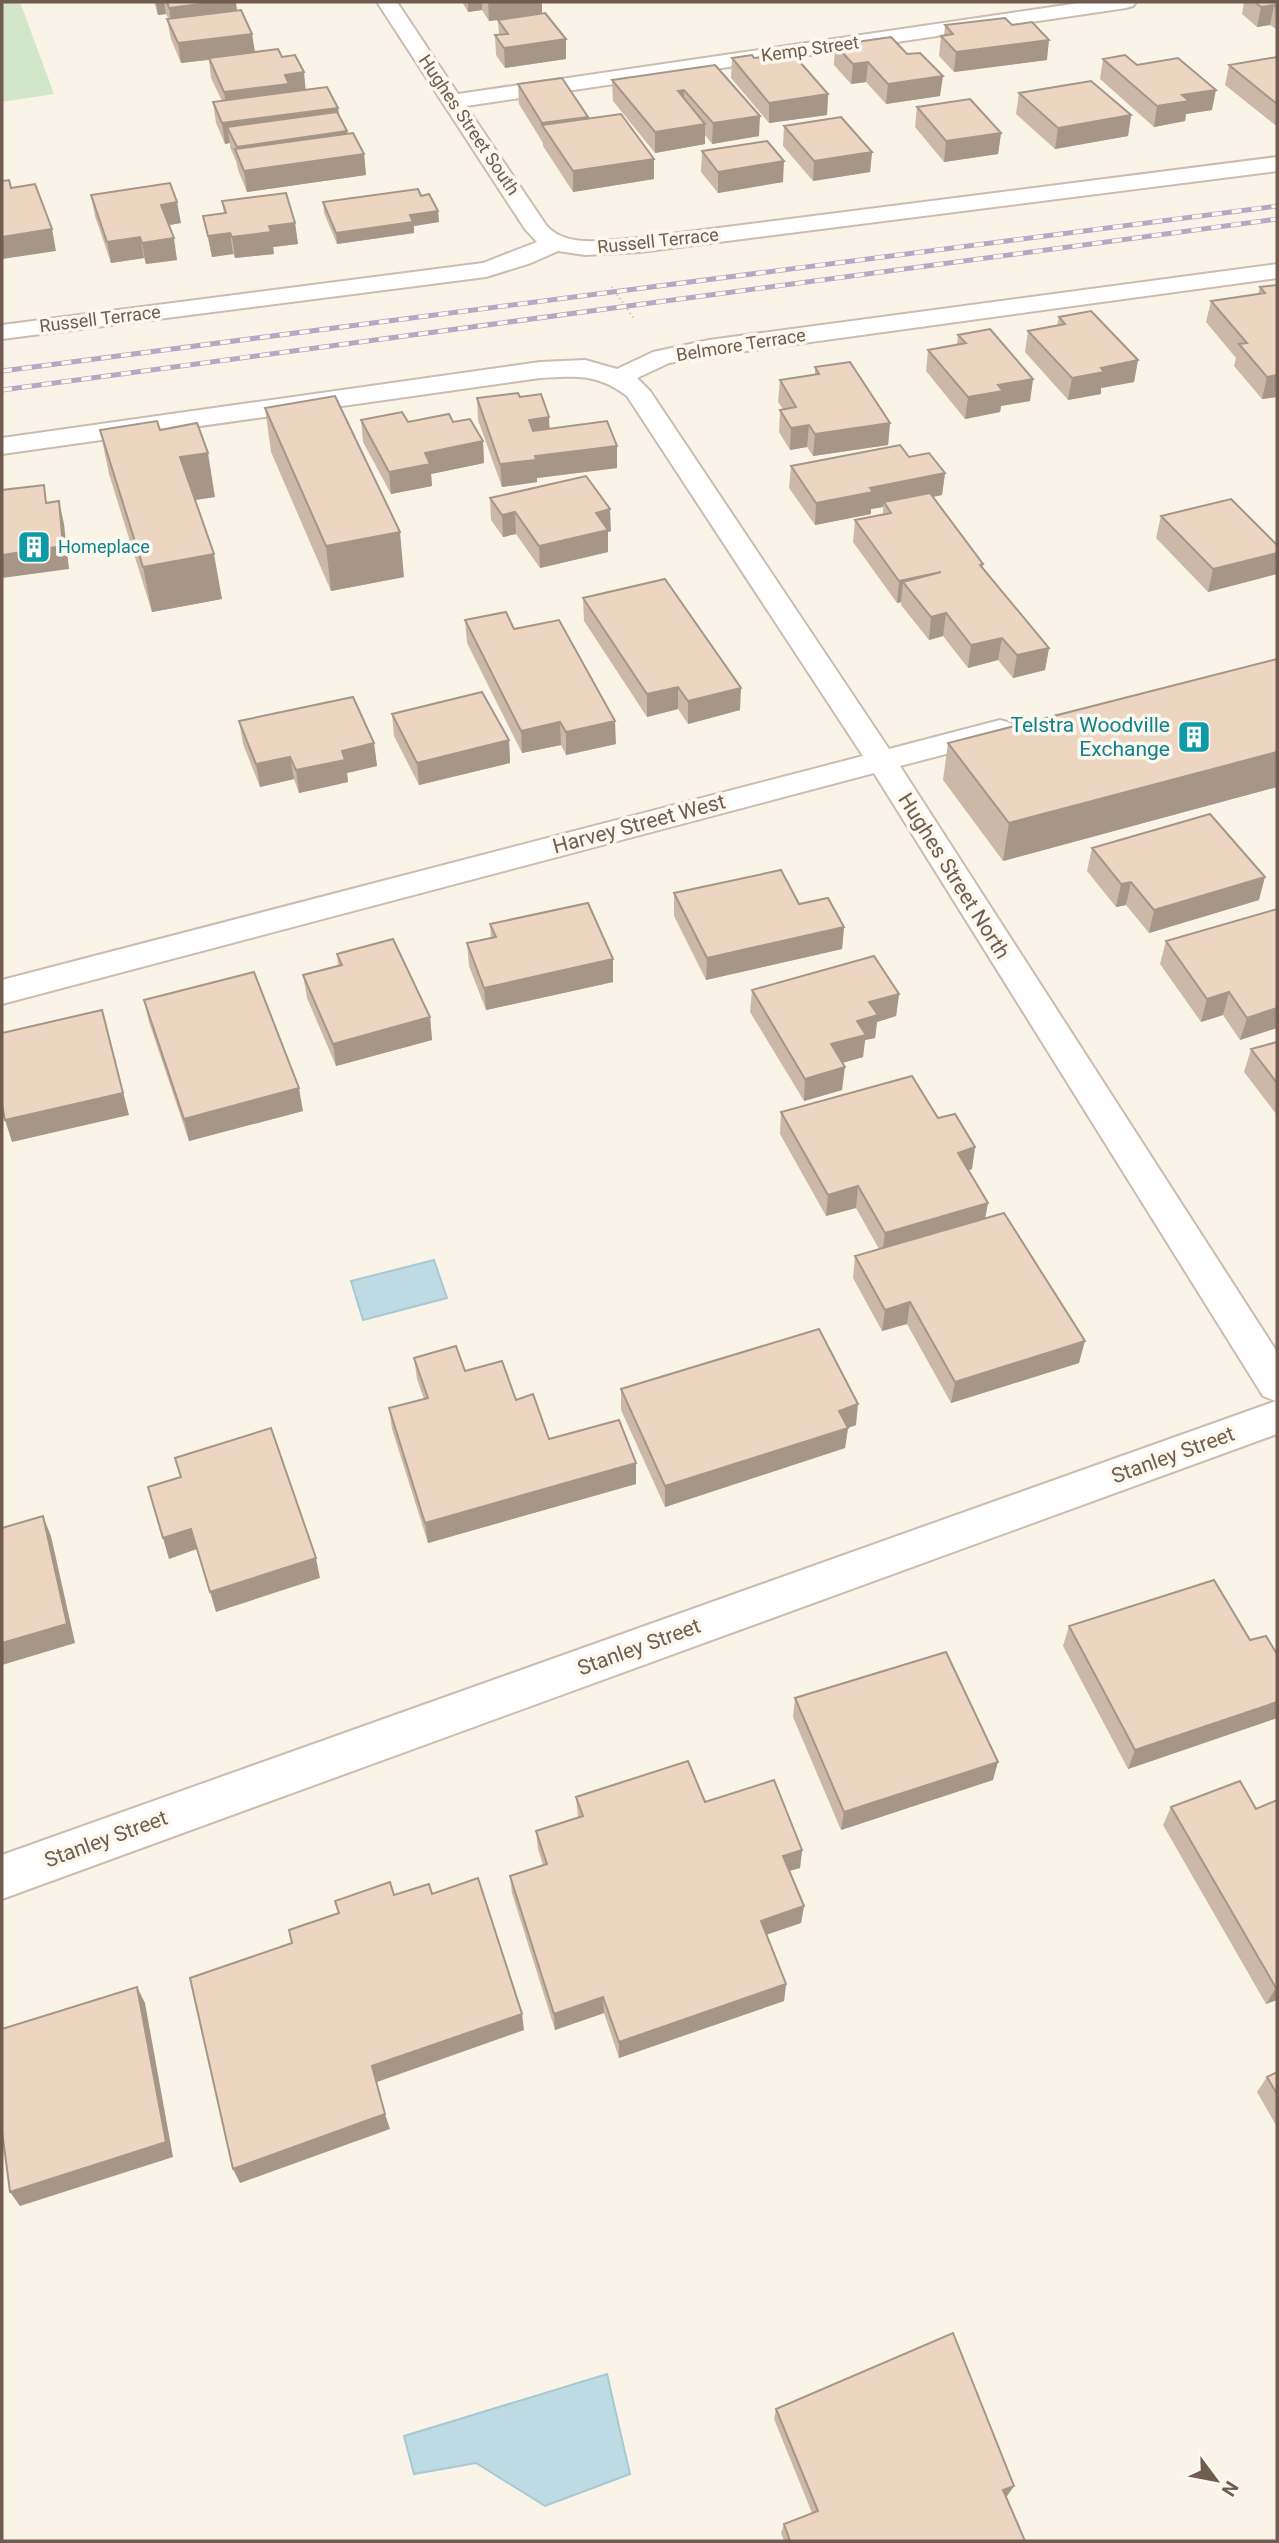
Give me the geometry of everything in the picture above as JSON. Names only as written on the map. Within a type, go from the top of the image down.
[{"type":"street","name":"Hughes Street South","points":[[387,2],[542,235],[555,243]]},
{"type":"street","name":"Kemp Street","points":[[453,101],[1126,2]]},
{"type":"street","name":"Russell Terrace","points":[[2,332],[486,270],[523,258],[555,243],[585,248],[640,245],[1277,164]]},
{"type":"street","name":"Belmore Terrace","points":[[620,377],[662,357],[709,348],[1277,271]]},
{"type":"street","points":[[2,446],[540,370],[585,368],[620,377]]},
{"type":"street","name":"Hughes Street North","points":[[620,377],[641,397],[881,760],[1277,1385]]},
{"type":"street","name":"Harvey Street West","points":[[2,992],[1026,724]]},
{"type":"street","name":"Stanley Street","points":[[2,1877],[1277,1417]]},
{"type":"path","points":[[609,281],[640,326]]},
{"type":"green space","points":[[2,2],[20,2],[54,94],[2,102]]},
{"type":"water","points":[[434,1260],[447,1298],[363,1320],[351,1281]]},
{"type":"water","points":[[607,2374],[630,2474],[545,2506],[476,2463],[414,2474],[404,2436]]},
{"type":"building","points":[[167,2],[216,2],[169,8]]},
{"type":"building","points":[[1255,2],[1277,2],[1277,7],[1261,7]]},
{"type":"building","points":[[241,10],[252,34],[178,43],[167,19]]},
{"type":"building","points":[[545,13],[566,39],[504,48],[495,35],[508,34],[498,20]]},
{"type":"building","points":[[1005,18],[1012,25],[1032,22],[1049,40],[956,52],[941,36],[953,34],[945,25]]},
{"type":"building","points":[[891,37],[907,54],[920,53],[943,76],[888,84],[868,62],[853,64],[835,45]]},
{"type":"building","points":[[278,49],[282,57],[295,55],[304,72],[285,75],[289,84],[224,92],[209,58]]},
{"type":"building","points":[[792,53],[828,94],[769,103],[732,58],[752,55],[754,58]]},
{"type":"building","points":[[1125,55],[1137,65],[1178,58],[1216,90],[1182,95],[1189,101],[1157,106],[1103,59]]},
{"type":"building","points":[[1277,57],[1277,104],[1229,65]]},
{"type":"building","points":[[715,65],[760,116],[713,123],[684,90],[678,91],[705,124],[655,132],[612,80]]},
{"type":"building","points":[[562,78],[588,117],[542,123],[518,84]]},
{"type":"building","points":[[1091,81],[1131,115],[1058,128],[1019,93]]},
{"type":"building","points":[[327,87],[338,108],[222,123],[213,102]]},
{"type":"building","points":[[970,99],[1001,133],[946,141],[917,107]]},
{"type":"building","points":[[337,112],[347,131],[237,147],[227,127]]},
{"type":"building","points":[[621,114],[654,159],[573,171],[542,125]]},
{"type":"building","points":[[841,117],[872,152],[814,161],[784,126]]},
{"type":"building","points":[[353,133],[364,154],[244,171],[235,149]]},
{"type":"building","points":[[767,141],[784,161],[718,172],[702,151]]},
{"type":"building","points":[[9,180],[11,188],[35,184],[52,229],[2,237],[2,181]]},
{"type":"building","points":[[170,183],[177,202],[161,205],[174,238],[142,243],[140,237],[107,242],[91,195]]},
{"type":"building","points":[[418,189],[421,196],[429,194],[438,211],[410,215],[413,222],[336,233],[323,202]]},
{"type":"building","points":[[286,193],[295,223],[269,226],[271,232],[232,237],[230,233],[208,236],[203,216],[226,213],[222,201]]},
{"type":"building","points":[[1277,285],[1277,375],[1267,377],[1239,344],[1247,343],[1211,301],[1265,293],[1260,287]]},
{"type":"building","points":[[1091,311],[1138,360],[1101,368],[1104,372],[1072,378],[1028,331],[1065,324],[1059,317]]},
{"type":"building","points":[[990,329],[1033,379],[998,385],[1003,391],[968,397],[928,350],[966,343],[958,335]]},
{"type":"building","points":[[850,362],[890,423],[815,434],[809,425],[791,428],[780,410],[796,407],[780,380],[819,374],[815,367]]},
{"type":"building","points":[[518,393],[520,397],[541,394],[549,417],[529,420],[533,431],[607,421],[617,446],[535,456],[536,460],[500,464],[477,398]]},
{"type":"building","points":[[335,396],[400,532],[326,546],[265,408]]},
{"type":"building","points":[[402,412],[408,422],[449,414],[453,422],[470,419],[483,441],[425,453],[430,464],[389,472],[361,420]]},
{"type":"building","points":[[157,421],[160,430],[197,423],[208,453],[180,457],[214,554],[143,567],[100,430]]},
{"type":"building","points":[[900,445],[909,457],[929,453],[945,473],[870,488],[873,492],[816,503],[791,466]]},
{"type":"building","points":[[586,476],[610,509],[596,513],[608,530],[539,546],[515,512],[502,515],[490,498]]},
{"type":"building","points":[[44,485],[46,503],[59,501],[63,546],[2,555],[2,490]]},
{"type":"building","points":[[930,493],[983,564],[980,565],[1049,648],[1017,655],[1002,638],[971,645],[946,613],[931,617],[903,582],[941,572],[899,581],[855,520],[891,513],[884,502]]},
{"type":"building","points":[[1231,499],[1277,545],[1277,553],[1213,569],[1161,516]]},
{"type":"building","points":[[665,579],[741,688],[688,701],[678,687],[647,694],[583,598]]},
{"type":"building","points":[[506,612],[514,629],[559,620],[615,721],[566,732],[560,722],[521,731],[465,620]]},
{"type":"building","points":[[1277,659],[1277,752],[1009,823],[948,743]]},
{"type":"building","points":[[482,692],[509,740],[417,763],[392,714]]},
{"type":"building","points":[[353,697],[374,743],[342,751],[345,760],[296,770],[290,757],[256,764],[239,721]]},
{"type":"building","points":[[1210,814],[1265,877],[1154,910],[1131,882],[1121,884],[1092,848]]},
{"type":"building","points":[[781,870],[799,904],[828,898],[844,927],[707,958],[674,893]]},
{"type":"building","points":[[588,903],[613,959],[484,988],[467,943],[496,937],[490,924]]},
{"type":"building","points":[[1277,909],[1277,1008],[1247,1018],[1229,992],[1207,999],[1166,941]]},
{"type":"building","points":[[393,939],[430,1017],[333,1044],[303,975],[342,965],[337,954]]},
{"type":"building","points":[[874,956],[899,994],[869,1002],[878,1015],[857,1021],[866,1035],[831,1044],[845,1067],[805,1079],[752,990]]},
{"type":"building","points":[[254,972],[299,1088],[184,1119],[144,1000]]},
{"type":"building","points":[[102,1010],[123,1093],[5,1120],[2,1105],[2,1033]]},
{"type":"building","points":[[1277,1042],[1277,1083],[1251,1049]]},
{"type":"building","points":[[912,1076],[938,1118],[955,1114],[975,1147],[958,1153],[988,1203],[885,1233],[858,1186],[828,1195],[781,1112]]},
{"type":"building","points":[[1004,1213],[1085,1341],[955,1382],[910,1302],[885,1310],[855,1256]]},
{"type":"building","points":[[819,1329],[858,1404],[839,1411],[848,1428],[665,1486],[621,1389]]},
{"type":"building","points":[[456,1346],[465,1371],[502,1361],[516,1400],[533,1394],[549,1439],[619,1420],[636,1463],[425,1523],[389,1408],[428,1398],[414,1358]]},
{"type":"building","points":[[271,1428],[316,1558],[210,1592],[191,1529],[163,1538],[148,1487],[181,1477],[175,1458]]},
{"type":"building","points":[[43,1516],[67,1624],[2,1643],[2,1528]]},
{"type":"building","points":[[1214,1580],[1250,1640],[1266,1636],[1277,1654],[1277,1702],[1135,1750],[1069,1626]]},
{"type":"building","points":[[946,1652],[998,1762],[844,1812],[795,1698]]},
{"type":"building","points":[[688,1761],[705,1802],[774,1780],[802,1850],[783,1856],[804,1906],[761,1921],[786,1984],[619,2042],[603,1997],[554,2014],[510,1876],[547,1864],[536,1831],[583,1816],[576,1797]]},
{"type":"building","points":[[1240,1781],[1256,1809],[1277,1800],[1277,1988],[1171,1807]]},
{"type":"building","points":[[478,1878],[522,2014],[372,2066],[385,2114],[233,2169],[190,1978],[292,1943],[289,1930],[339,1913],[335,1901],[390,1882],[394,1895],[429,1884],[432,1894]]},
{"type":"building","points":[[137,1987],[166,2142],[10,2192],[2,2131],[2,2029]]},
{"type":"building","points":[[1277,2072],[1277,2094],[1267,2077]]},
{"type":"building","points":[[953,2333],[1014,2486],[1003,2490],[1025,2541],[790,2541],[784,2524],[818,2511],[776,2409]]},
{"type":"railway","points":[[2,371],[1277,206]]},
{"type":"railway","points":[[2,390],[1277,219]]},
{"type":"place","name":"Homeplace","points":[[34,547]]},
{"type":"place","name":"Telstra Woodville Exchange","points":[[1194,737]]}]
